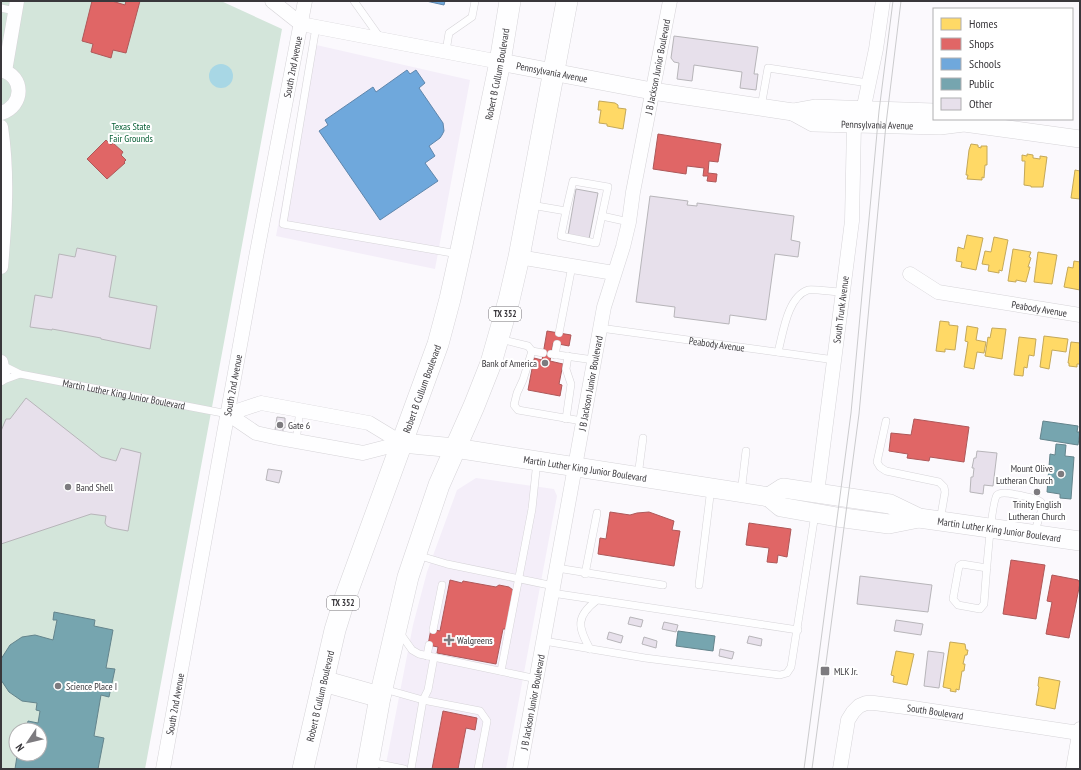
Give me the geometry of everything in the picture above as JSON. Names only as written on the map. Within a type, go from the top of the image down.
[{"type":"main road","name":"Robert B Cullum Boulevard","points":[[303,769],[335,630],[438,344],[460,255],[500,62],[510,1]]},
{"type":"main road","name":"TX 352","points":[[367,766],[381,693],[408,576],[439,485],[474,406],[491,363],[509,300],[519,257],[567,1]]},
{"type":"main road","name":"Martin Luther King Junior Boulevard","points":[[402,443],[455,448],[537,460],[769,497],[781,508],[815,514],[889,524],[918,518]]},
{"type":"main road","name":"Martin Luther King Junior Boulevard","points":[[769,497],[783,488],[890,504],[918,518],[1080,541]]},
{"type":"main road","points":[[323,681],[381,693]]},
{"type":"street","points":[[272,1],[300,24]]},
{"type":"street","name":"South 2nd Avenue","points":[[162,769],[256,257],[305,1]]},
{"type":"street","name":"J B Jackson Junior Boulevard","points":[[520,769],[582,421],[604,307],[623,247],[629,222],[633,192],[670,1]]},
{"type":"street","name":"South Trunk Avenue","points":[[818,493],[852,221],[859,117],[876,49],[883,1]]},
{"type":"street","points":[[1,113],[12,107],[16,102],[18,95],[16,81],[11,75],[3,71],[16,6]]},
{"type":"street","name":"Pennsylvania Avenue","points":[[300,24],[652,91],[793,112],[814,123],[859,117],[933,112]]},
{"type":"street","name":"Pennsylvania Avenue","points":[[859,117],[940,126],[960,121],[1080,139]]},
{"type":"street","points":[[1,127],[5,181],[1,267]]},
{"type":"street","points":[[519,257],[614,273]]},
{"type":"street","name":"Peabody Avenue","points":[[910,274],[938,292],[1080,316]]},
{"type":"street","name":"Martin Luther King Junior Boulevard","points":[[228,414],[261,403],[369,423],[402,443]]},
{"type":"street","name":"Martin Luther King Junior Boulevard","points":[[228,414],[256,433],[363,453],[402,443]]},
{"type":"street","name":"South Boulevard","points":[[840,769],[848,720],[852,712],[859,706],[866,703],[1080,731]]},
{"type":"street","points":[[1073,769],[1080,731]]},
{"type":"lane","points":[[354,1],[381,39]]},
{"type":"lane","points":[[446,51],[449,33],[472,17],[475,1]]},
{"type":"lane","points":[[1,8],[16,6]]},
{"type":"lane","points":[[316,26],[283,224],[460,255]]},
{"type":"lane","points":[[761,108],[768,68],[868,83]]},
{"type":"lane","points":[[573,181],[608,187],[596,243],[562,236],[566,211],[573,181]]},
{"type":"lane","points":[[528,205],[566,211]]},
{"type":"lane","points":[[602,216],[629,222]]},
{"type":"lane","points":[[559,333],[572,266]]},
{"type":"lane","points":[[778,352],[789,310],[799,296],[809,290],[842,292]]},
{"type":"lane","name":"Peabody Avenue","points":[[600,328],[626,333],[835,360]]},
{"type":"lane","points":[[498,338],[528,346],[532,351],[543,353]]},
{"type":"lane","points":[[558,344],[553,354],[594,360]]},
{"type":"lane","points":[[532,351],[524,380],[517,393],[514,404],[518,410],[582,421]]},
{"type":"lane","points":[[566,419],[571,384],[566,370],[568,356]]},
{"type":"lane","name":"Martin Luther King Junior Boulevard","points":[[1,368],[20,374],[228,414]]},
{"type":"lane","points":[[1,382],[20,374]]},
{"type":"lane","points":[[296,441],[300,410]]},
{"type":"lane","points":[[886,421],[877,462],[880,467],[886,471],[939,482],[944,487],[945,492],[940,521]]},
{"type":"lane","points":[[638,476],[643,438]]},
{"type":"lane","points":[[741,493],[746,451]]},
{"type":"lane","points":[[501,671],[532,509],[537,460]]},
{"type":"lane","points":[[699,585],[711,488]]},
{"type":"lane","points":[[987,568],[962,564],[959,566],[953,599],[955,603],[958,605],[980,609],[984,604],[991,528],[996,497],[1001,493],[1037,499],[1041,502],[1041,512],[1034,534]]},
{"type":"lane","points":[[585,574],[597,513]]},
{"type":"lane","points":[[544,640],[590,649],[780,676],[786,673],[791,667],[815,514]]},
{"type":"lane","points":[[415,554],[447,564],[519,579],[553,590],[597,600],[798,630]]},
{"type":"lane","points":[[557,568],[585,574],[662,585]]},
{"type":"lane","points":[[433,630],[442,585]]},
{"type":"lane","points":[[590,649],[582,634],[580,622],[587,608],[597,600]]},
{"type":"lane","points":[[396,628],[412,650],[419,654],[537,679]]},
{"type":"lane","points":[[411,769],[423,700],[428,690],[431,657],[429,645]]},
{"type":"lane","points":[[381,693],[480,711],[487,720],[478,769]]},
{"type":"lane","points":[[367,766],[404,769]]},
{"type":"shaded area","points":[[312,44],[470,80],[435,269],[276,236]]},
{"type":"shaded area","points":[[476,478],[554,489],[557,496],[506,769],[385,769],[413,625],[427,572],[457,490]]},
{"type":"green space","name":"Texas State Fair Grounds","points":[[1,1],[221,1],[282,29],[145,769],[1,769]]},
{"type":"water","points":[[221,64],[226,65],[232,71],[232,81],[226,87],[221,88],[216,87],[210,81],[209,76],[210,71],[216,65]]},
{"type":"building: Homes","points":[[599,101],[615,103],[618,105],[618,108],[626,109],[623,129],[599,123],[601,110],[598,110]]},
{"type":"building: Homes","points":[[971,144],[978,145],[978,147],[981,148],[981,146],[987,146],[987,165],[985,165],[984,178],[982,177],[982,180],[967,179],[968,175],[966,175]]},
{"type":"building: Homes","points":[[1027,154],[1033,155],[1033,158],[1040,159],[1040,156],[1047,157],[1043,187],[1031,187],[1024,185],[1025,161],[1022,161],[1022,155],[1027,156]]},
{"type":"building: Homes","points":[[1075,170],[1080,171],[1080,199],[1071,198]]},
{"type":"building: Homes","points":[[967,235],[983,238],[976,270],[961,267],[962,262],[956,261],[958,247],[964,249]]},
{"type":"building: Homes","points":[[994,237],[1008,240],[1002,271],[999,270],[999,273],[988,271],[989,265],[982,264],[985,251],[991,252]]},
{"type":"building: Homes","points":[[1013,249],[1031,252],[1028,267],[1030,267],[1026,282],[1016,280],[1016,282],[1008,281]]},
{"type":"building: Homes","points":[[1038,252],[1057,255],[1052,284],[1034,282]]},
{"type":"building: Homes","points":[[1074,261],[1080,262],[1080,290],[1064,287],[1068,267],[1073,268]]},
{"type":"building: Homes","points":[[940,321],[949,322],[949,325],[958,326],[955,350],[945,349],[945,352],[936,351]]},
{"type":"building: Homes","points":[[967,326],[978,328],[976,340],[986,342],[984,353],[977,352],[974,369],[964,367],[968,342],[965,341]]},
{"type":"building: Homes","points":[[992,328],[1006,329],[1002,359],[985,356],[988,337],[990,338]]},
{"type":"building: Homes","points":[[1044,336],[1068,339],[1066,352],[1052,350],[1049,369],[1040,367]]},
{"type":"building: Homes","points":[[1019,337],[1036,339],[1034,356],[1029,355],[1027,368],[1024,367],[1023,376],[1014,375]]},
{"type":"building: Homes","points":[[1071,342],[1080,343],[1080,364],[1077,364],[1077,367],[1069,366],[1068,363]]},
{"type":"building: Homes","points":[[950,642],[965,644],[966,650],[968,650],[967,655],[965,655],[963,664],[965,664],[964,671],[962,671],[959,690],[956,689],[956,692],[950,691],[951,689],[943,687]]},
{"type":"building: Homes","points":[[896,651],[914,654],[907,685],[893,682],[894,676],[891,675]]},
{"type":"building: Homes","points":[[1039,677],[1060,681],[1055,709],[1036,705]]},
{"type":"building: Shops","points":[[92,1],[112,1],[125,5],[126,1],[140,1],[126,53],[113,50],[111,58],[91,52],[93,44],[82,41]]},
{"type":"building: Shops","points":[[658,134],[721,144],[718,162],[709,161],[708,173],[717,174],[716,182],[707,181],[708,176],[703,176],[704,168],[687,166],[686,174],[653,169]]},
{"type":"building: Shops","points":[[106,140],[111,145],[113,143],[123,152],[121,155],[126,160],[124,162],[125,163],[107,179],[87,159]]},
{"type":"building: Shops","name":"Bank of America","points":[[547,331],[571,335],[569,346],[553,343],[550,361],[563,364],[559,384],[562,385],[560,396],[528,390],[534,358],[542,360]]},
{"type":"building: Shops","points":[[914,419],[969,427],[964,462],[930,457],[929,461],[907,458],[908,454],[889,451],[891,433],[911,435]]},
{"type":"building: Shops","points":[[610,512],[630,515],[649,512],[674,521],[672,530],[680,531],[674,566],[598,554],[600,538],[606,539]]},
{"type":"building: Shops","points":[[749,523],[791,529],[787,557],[778,555],[777,563],[767,562],[769,548],[746,545]]},
{"type":"building: Shops","points":[[1011,560],[1045,565],[1036,619],[1003,614]]},
{"type":"building: Shops","points":[[1052,575],[1078,580],[1080,583],[1069,638],[1046,634],[1052,602],[1047,601]]},
{"type":"building: Shops","name":"Walgreens","points":[[450,580],[496,587],[499,585],[509,587],[513,590],[506,629],[503,629],[496,664],[437,653],[438,647],[428,645],[431,629],[440,631]]},
{"type":"building: Shops","points":[[443,711],[477,718],[475,730],[466,728],[458,769],[432,769]]},
{"type":"building: Schools","points":[[426,1],[445,1],[444,5]]},
{"type":"building: Schools","points":[[407,70],[410,74],[416,70],[425,83],[419,88],[443,123],[444,131],[442,135],[429,146],[435,156],[425,163],[438,181],[380,220],[319,131],[328,125],[325,120],[373,87],[376,92]]},
{"type":"building: Public","points":[[1043,421],[1078,426],[1077,432],[1080,432],[1078,445],[1040,439]]},
{"type":"building: Public","name":"Mount Olive Lutheran Church","points":[[1056,444],[1066,445],[1065,456],[1074,457],[1071,499],[1060,498],[1060,494],[1047,492],[1050,454],[1055,455]]},
{"type":"building: Public","name":"Science Place I","points":[[54,612],[95,620],[94,626],[113,630],[106,668],[115,669],[109,697],[101,695],[94,736],[104,738],[98,769],[15,769],[16,762],[48,762],[48,722],[38,722],[40,711],[36,710],[37,703],[22,701],[9,692],[1,680],[1,659],[10,645],[22,637],[35,635],[53,640],[57,620],[53,620]]},
{"type":"building: Public","points":[[678,631],[715,636],[713,651],[676,646]]},
{"type":"building: Other","points":[[674,36],[758,47],[754,74],[758,74],[756,90],[740,88],[742,72],[694,65],[692,81],[677,79],[679,63],[674,62],[671,58]]},
{"type":"building: Other","points":[[576,189],[598,193],[589,239],[568,235]]},
{"type":"building: Other","points":[[650,196],[688,201],[687,205],[697,206],[697,203],[794,216],[791,240],[800,242],[798,257],[775,254],[766,320],[730,315],[729,324],[674,317],[675,307],[636,302]]},
{"type":"building: Other","points":[[77,248],[116,256],[109,297],[157,306],[150,349],[52,329],[30,327],[35,295],[52,298],[59,254],[75,257]]},
{"type":"building: Other","name":"Band Shell","points":[[26,398],[101,457],[116,461],[121,448],[141,453],[128,531],[107,526],[105,523],[106,516],[91,514],[1,544],[1,431],[6,419],[10,419]]},
{"type":"building: Other","name":"Gate 6","points":[[277,417],[285,418],[285,428],[283,428],[283,432],[275,430]]},
{"type":"building: Other","points":[[977,451],[997,453],[993,486],[984,485],[983,494],[970,492],[971,477],[973,477],[974,468],[972,468]]},
{"type":"building: Other","points":[[268,469],[282,471],[279,483],[266,480]]},
{"type":"building: Other","points":[[860,576],[932,585],[928,612],[857,604]]},
{"type":"building: Other","points":[[630,617],[643,620],[641,627],[628,624]]},
{"type":"building: Other","points":[[896,620],[923,624],[921,635],[894,631]]},
{"type":"building: Other","points":[[664,622],[678,625],[676,632],[662,629]]},
{"type":"building: Other","points":[[609,632],[623,636],[621,643],[607,639]]},
{"type":"building: Other","points":[[749,636],[762,639],[761,646],[747,643]]},
{"type":"building: Other","points":[[644,637],[657,641],[656,648],[642,644]]},
{"type":"building: Other","points":[[720,649],[734,652],[732,659],[719,656]]},
{"type":"building: Other","points":[[928,651],[944,653],[939,688],[924,686]]},
{"type":"tram line","points":[[804,769],[851,413],[879,111],[893,1]]},
{"type":"tram line","points":[[812,769],[859,414],[886,124],[901,1]]},
{"type":"place","name":"Bank of America","points":[[545,363]]},
{"type":"place","name":"Gate 6","points":[[280,425]]},
{"type":"place","name":"Mount Olive Lutheran Church","points":[[1061,474]]},
{"type":"place","name":"Band Shell","points":[[68,487]]},
{"type":"place","name":"Trinity English Lutheran Church","points":[[1037,492]]},
{"type":"place","name":"Walgreens","points":[[449,640]]},
{"type":"place","name":"MLK Jr.","points":[[825,671]]},
{"type":"place","name":"Science Place I","points":[[58,686]]}]
